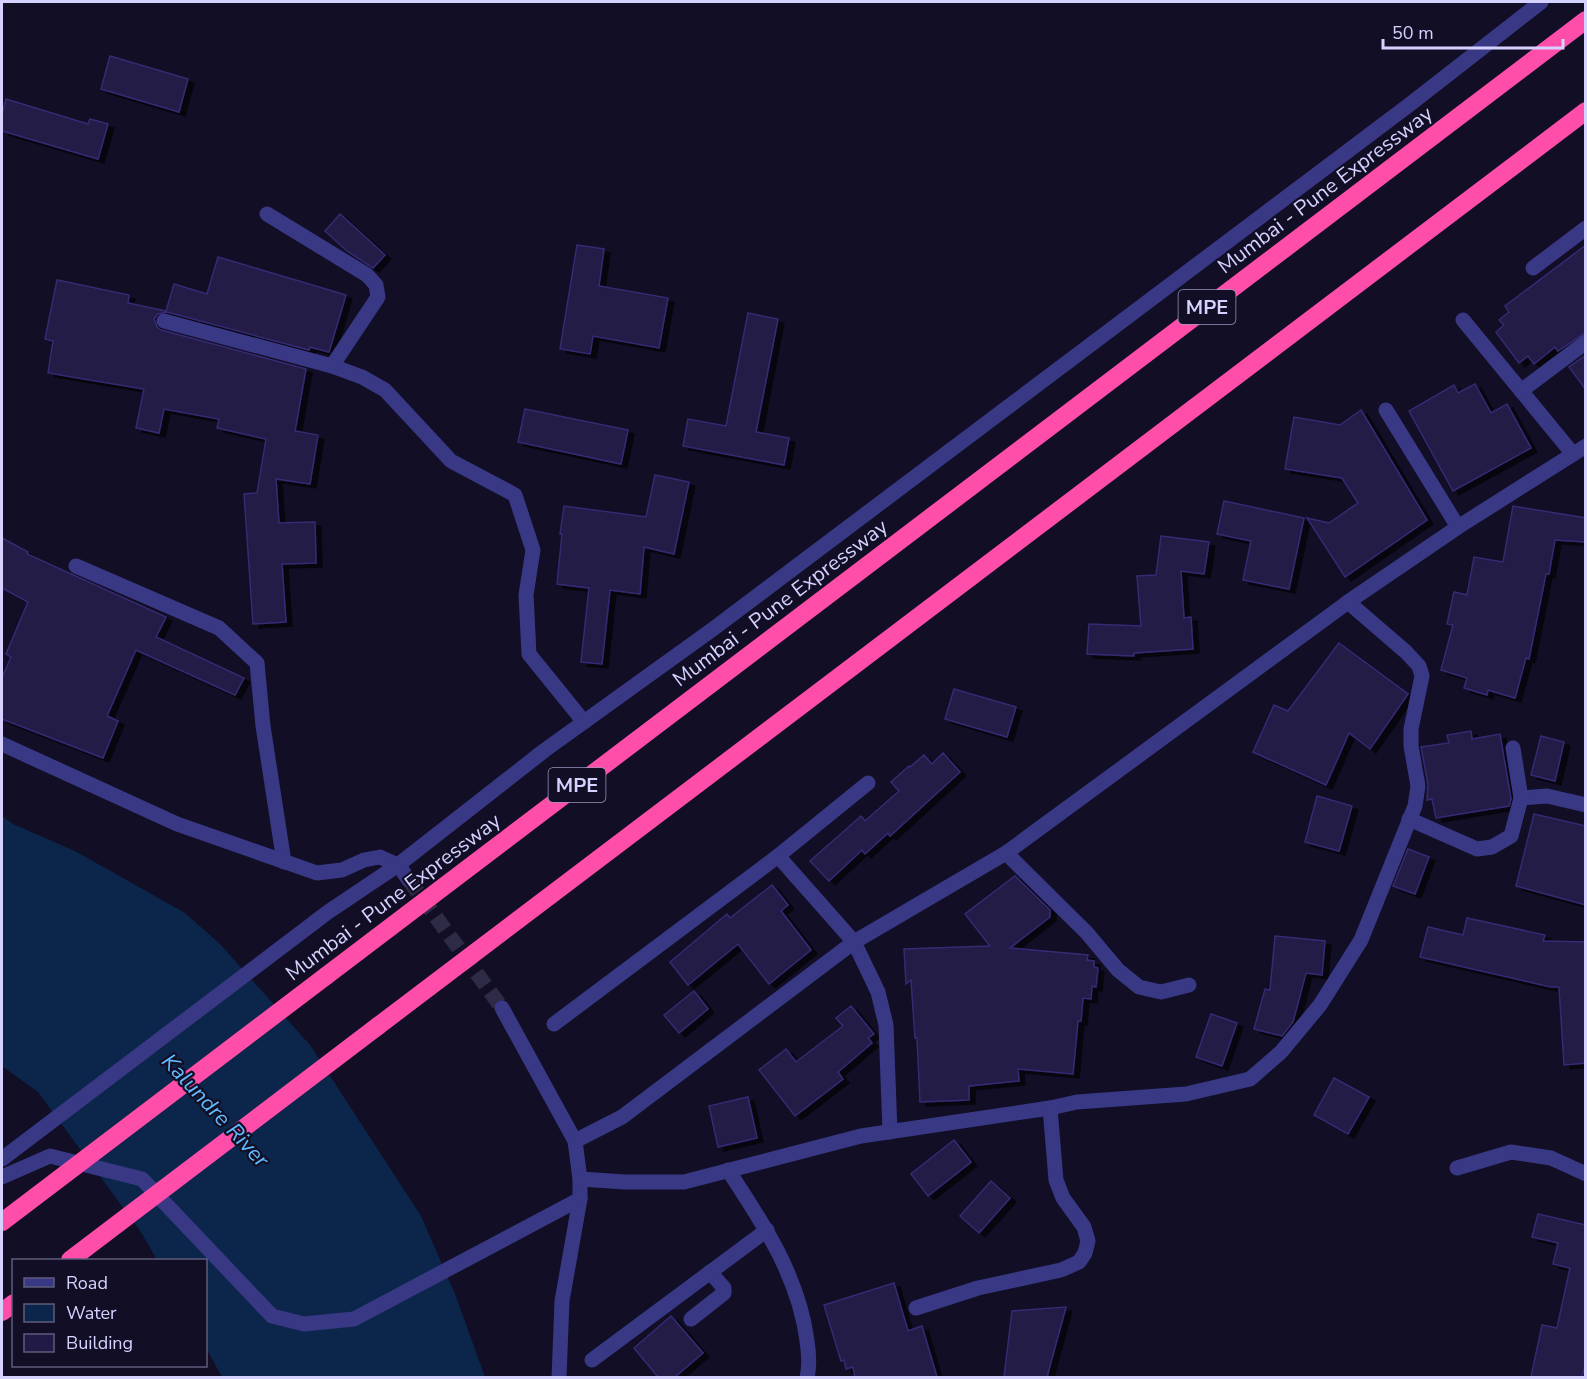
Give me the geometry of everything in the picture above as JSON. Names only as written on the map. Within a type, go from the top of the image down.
[{"type":"highway","name":"Mumbai - Pune Expressway","points":[[2,1222],[1586,20]]},
{"type":"highway","points":[[71,1259],[1586,111]]},
{"type":"street","points":[[3,1158],[328,912],[398,865],[584,722],[761,593],[1409,105],[1541,2]]},
{"type":"street","points":[[267,214],[367,275],[376,285],[378,297],[332,366]]},
{"type":"street","points":[[1533,268],[1586,228]]},
{"type":"street","points":[[575,1141],[622,1117],[854,942],[1006,853],[1348,602],[1458,527],[1579,450],[1521,391],[1463,320]]},
{"type":"street","points":[[164,321],[332,366],[362,377],[385,390],[451,461],[515,495],[533,550],[526,595],[529,654],[584,722]]},
{"type":"street","points":[[1521,391],[1586,342]]},
{"type":"street","points":[[1386,410],[1458,527]]},
{"type":"street","points":[[76,566],[219,628],[257,663],[263,726],[284,862]]},
{"type":"street","points":[[580,1179],[684,1182],[861,1136],[1077,1102],[1186,1094],[1250,1079],[1281,1052],[1320,1005],[1361,940],[1415,806],[1418,786],[1411,746],[1411,729],[1422,676],[1419,666],[1348,602]]},
{"type":"street","points":[[2,744],[177,824],[284,862],[317,873],[342,870],[364,860],[380,857],[398,865],[409,880]]},
{"type":"street","points":[[1409,819],[1477,849],[1492,847],[1511,836],[1521,798],[1513,748]]},
{"type":"street","points":[[554,1024],[778,856],[868,783]]},
{"type":"street","points":[[1521,798],[1547,796],[1586,805]]},
{"type":"street","points":[[1006,853],[1087,933],[1118,970],[1139,987],[1161,992],[1190,985]]},
{"type":"street","points":[[778,856],[854,942],[878,992],[886,1025],[890,1132]]},
{"type":"street","points":[[502,1008],[575,1141],[580,1199],[562,1301],[559,1377]]},
{"type":"street","points":[[916,1308],[978,1288],[1061,1270],[1079,1262],[1088,1241],[1084,1227],[1064,1198],[1056,1180],[1050,1108]]},
{"type":"street","points":[[1457,1168],[1460,1165],[1511,1152],[1551,1158],[1586,1174]]},
{"type":"street","points":[[2,1177],[50,1156],[142,1179],[272,1316],[304,1324],[354,1319],[580,1199]]},
{"type":"street","points":[[728,1170],[767,1230],[792,1282],[805,1326],[810,1365],[807,1377]]},
{"type":"street","points":[[591,1360],[767,1230]]},
{"type":"street","points":[[691,1319],[724,1293],[724,1288],[710,1272]]},
{"type":"water","name":"Kalundre River","points":[[2,816],[13,824],[75,851],[185,913],[219,943],[310,1045],[421,1216],[455,1294],[485,1377],[222,1377],[207,1350],[207,1259],[156,1259],[141,1232],[38,1092],[2,1066]]},
{"type":"building","points":[[110,56],[188,79],[179,112],[101,89]]},
{"type":"building","points":[[6,99],[88,124],[90,119],[108,124],[98,159],[2,131],[2,114]]},
{"type":"building","points":[[340,214],[385,255],[373,268],[347,251],[325,231]]},
{"type":"building","points":[[577,245],[604,249],[599,286],[668,298],[659,348],[593,336],[590,354],[560,349]]},
{"type":"building","points":[[1586,245],[1586,332],[1558,351],[1555,347],[1534,364],[1528,356],[1519,363],[1496,332],[1504,325],[1499,320],[1509,312],[1505,306]]},
{"type":"building","points":[[218,257],[346,295],[329,352],[310,347],[309,350],[167,312],[158,314],[154,319],[161,330],[306,369],[295,431],[318,435],[310,484],[276,479],[279,523],[315,522],[316,563],[282,564],[286,622],[253,624],[244,494],[257,493],[266,439],[217,428],[219,419],[164,409],[159,433],[136,428],[144,389],[48,373],[53,341],[45,339],[57,280],[129,295],[128,303],[166,311],[174,284],[207,294]]},
{"type":"building","points":[[748,313],[778,319],[756,432],[789,438],[784,465],[683,446],[688,419],[726,426]]},
{"type":"building","points":[[1586,355],[1586,390],[1569,367]]},
{"type":"building","points":[[1475,384],[1491,413],[1507,404],[1531,448],[1453,491],[1409,411],[1454,385],[1458,393]]},
{"type":"building","points":[[525,409],[628,430],[621,464],[518,442]]},
{"type":"building","points":[[1361,410],[1427,520],[1345,577],[1307,518],[1329,523],[1358,503],[1342,478],[1285,469],[1294,417],[1340,425]]},
{"type":"building","points":[[655,475],[689,482],[674,554],[644,547],[640,594],[610,590],[602,664],[581,662],[589,588],[557,584],[564,506],[646,517]]},
{"type":"building","points":[[1224,501],[1304,518],[1289,589],[1243,580],[1251,541],[1217,534]]},
{"type":"building","points":[[1513,506],[1586,518],[1586,542],[1555,540],[1529,659],[1526,658],[1515,698],[1488,690],[1487,695],[1464,688],[1467,678],[1441,670],[1453,625],[1447,624],[1454,592],[1467,595],[1474,557],[1503,562]]},
{"type":"building","points":[[1161,536],[1209,542],[1204,574],[1181,571],[1184,618],[1191,617],[1193,649],[1134,653],[1134,656],[1087,654],[1089,624],[1141,626],[1137,576],[1156,575]]},
{"type":"building","points":[[2,538],[28,552],[27,554],[166,617],[156,637],[244,678],[235,695],[136,650],[107,716],[118,721],[103,758],[2,719],[2,678],[11,657],[6,654],[28,602],[2,588]]},
{"type":"building","points":[[1339,643],[1408,694],[1370,749],[1349,733],[1326,785],[1253,752],[1274,705],[1288,711]]},
{"type":"building","points":[[954,689],[1016,707],[1007,737],[945,719]]},
{"type":"building","points":[[1471,731],[1472,739],[1500,734],[1511,799],[1509,806],[1436,818],[1432,799],[1427,800],[1428,784],[1421,747],[1449,743],[1447,735]]},
{"type":"building","points":[[1541,736],[1564,742],[1555,781],[1531,775]]},
{"type":"building","points":[[943,753],[960,772],[890,836],[888,833],[865,854],[862,850],[829,881],[810,861],[861,816],[865,821],[899,791],[891,782],[909,766],[924,755],[932,764]]},
{"type":"building","points":[[1317,796],[1352,806],[1339,851],[1305,842]]},
{"type":"building","points":[[1534,814],[1586,826],[1586,905],[1516,886]]},
{"type":"building","points":[[1408,849],[1429,857],[1415,894],[1393,886]]},
{"type":"building","points":[[1015,876],[1050,910],[1050,917],[1010,948],[1088,955],[1087,960],[1094,961],[1094,967],[1098,968],[1096,987],[1092,986],[1091,999],[1083,998],[1081,1021],[1078,1021],[1073,1074],[1018,1069],[1019,1081],[969,1086],[969,1100],[920,1102],[911,980],[906,984],[904,949],[990,946],[965,914]]},
{"type":"building","points":[[772,885],[788,905],[781,911],[811,950],[769,984],[738,944],[688,985],[670,962],[727,914],[730,918]]},
{"type":"building","points":[[1467,918],[1545,935],[1543,941],[1586,942],[1586,1063],[1564,1065],[1559,987],[1420,957],[1428,927],[1463,935]]},
{"type":"building","points":[[1275,936],[1325,941],[1322,975],[1306,973],[1293,1022],[1282,1036],[1254,1029],[1265,989],[1270,990]]},
{"type":"building","points":[[694,991],[708,1009],[679,1033],[664,1015]]},
{"type":"building","points":[[851,1006],[874,1034],[868,1038],[872,1043],[838,1072],[843,1079],[795,1116],[759,1070],[786,1049],[796,1062],[843,1026],[836,1018]]},
{"type":"building","points":[[1211,1014],[1237,1023],[1222,1066],[1196,1057]]},
{"type":"building","points":[[1334,1078],[1369,1097],[1348,1134],[1314,1115]]},
{"type":"building","points":[[748,1097],[757,1138],[718,1147],[709,1106]]},
{"type":"building","points":[[954,1140],[971,1162],[928,1196],[911,1174]]},
{"type":"building","points":[[991,1181],[1010,1198],[979,1233],[960,1216]]},
{"type":"building","points":[[1538,1214],[1586,1225],[1586,1362],[1582,1377],[1531,1377],[1542,1325],[1557,1328],[1570,1268],[1553,1264],[1558,1243],[1532,1237]]},
{"type":"building","points":[[894,1283],[908,1331],[922,1326],[937,1377],[855,1377],[853,1367],[846,1369],[844,1360],[841,1361],[824,1305]]},
{"type":"building","points":[[1066,1307],[1047,1377],[1004,1377],[1012,1311]]},
{"type":"building","points":[[671,1316],[703,1353],[675,1377],[658,1377],[634,1348]]},
{"type":"tunnel","points":[[409,880],[502,1008]]}]
